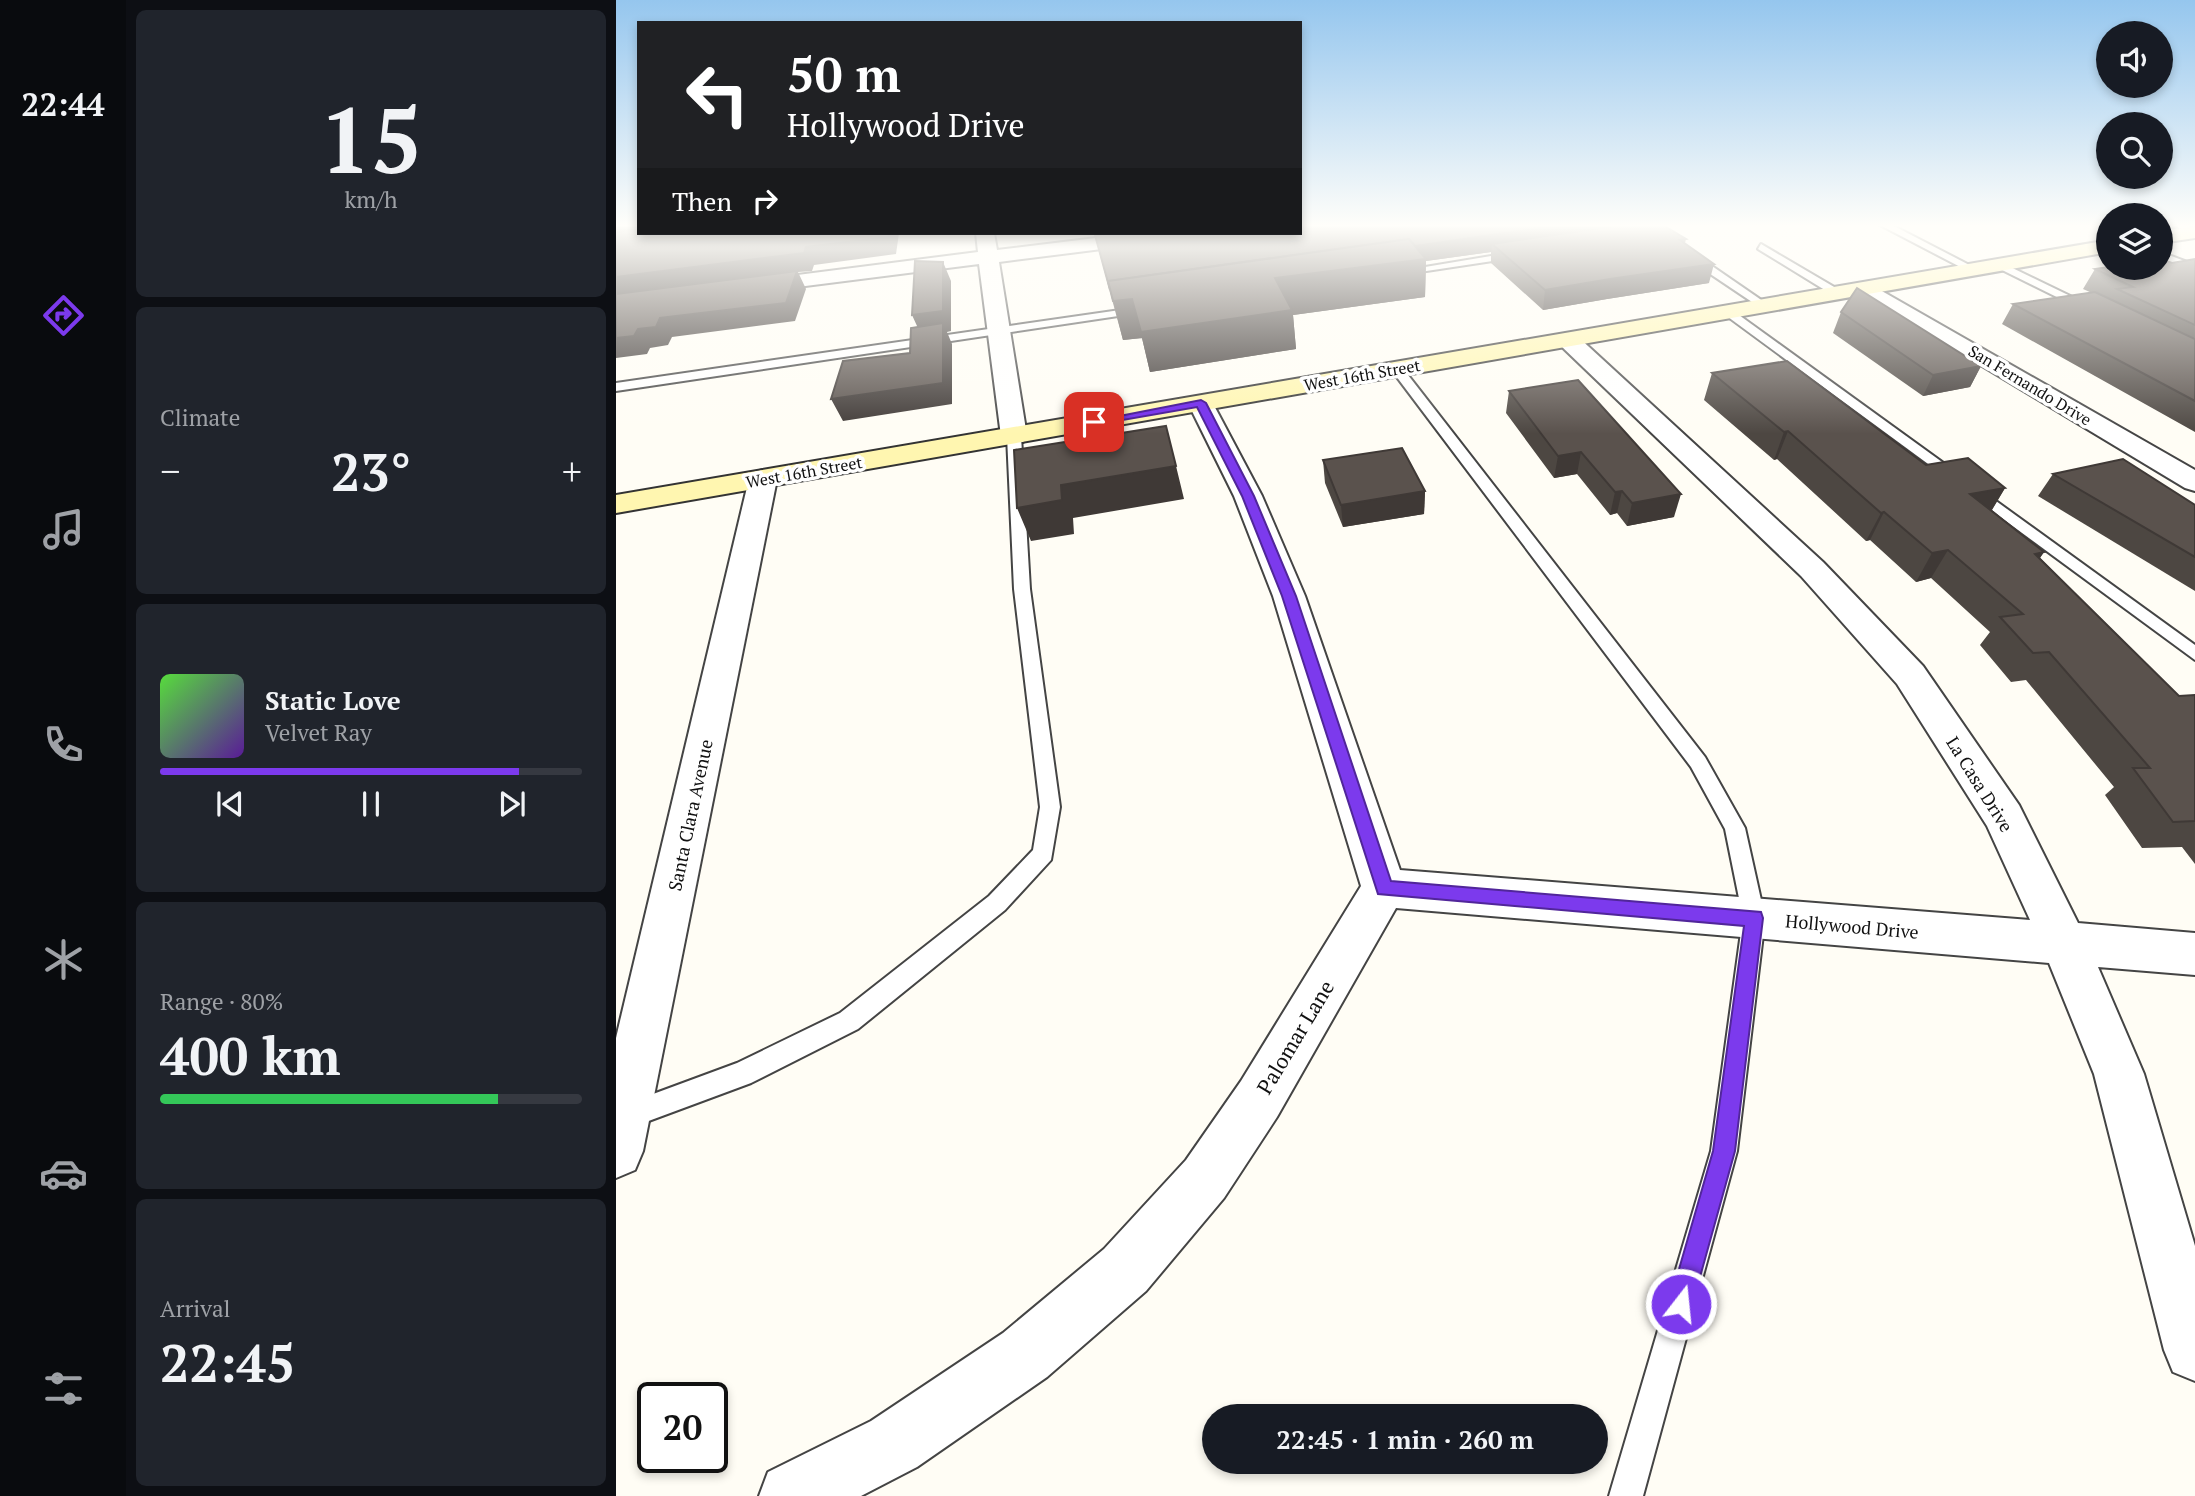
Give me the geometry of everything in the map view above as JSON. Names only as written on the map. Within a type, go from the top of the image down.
[{"type":"main road","name":"West 16th Street","points":[[616,504],[1832,294]]},
{"type":"street","points":[[993,294],[1014,436]]},
{"type":"street","name":"San Fernando Drive","points":[[1876,294],[2195,482]]},
{"type":"street","name":"La Casa Drive","points":[[1568,340],[1812,569],[1910,675],[2004,817],[2064,943],[2119,1074],[2195,1350]]},
{"type":"street","points":[[1201,403],[1248,496],[1289,596],[1384,888]]},
{"type":"street","name":"Santa Clara Avenue","points":[[620,1134],[763,479]]},
{"type":"street","name":"Hollywood Drive","points":[[1384,888],[2195,954]]},
{"type":"street","name":"Palomar Lane","points":[[792,1496],[894,1444],[1025,1355],[1125,1270],[1205,1180],[1259,1099],[1384,888]]},
{"type":"lane","points":[[1747,294],[1765,306]]},
{"type":"lane","points":[[2059,294],[2098,313]]},
{"type":"lane","points":[[616,387],[1150,309]]},
{"type":"lane","points":[[1728,312],[2195,654]]},
{"type":"lane","points":[[1397,369],[1698,762],[1735,828],[1754,918],[1724,1151],[1626,1496]]},
{"type":"lane","points":[[620,1134],[849,1021],[997,903],[1043,854],[1050,807],[1022,589],[1014,436]]},
{"type":"building","points":[[616,294],[789,294],[786,303],[660,318],[656,327],[638,329],[634,336],[616,338]]},
{"type":"building","points":[[913,294],[943,294],[943,311],[912,315]]},
{"type":"building","points":[[1111,294],[1283,294],[1292,310],[1141,332],[1132,299],[1113,301]]},
{"type":"building","points":[[1853,294],[1866,294],[1981,366],[1933,375],[1841,312]]},
{"type":"building","points":[[2099,294],[2195,339],[2195,401],[2013,304]]},
{"type":"building","points":[[2127,294],[2195,294],[2195,325]]},
{"type":"building","points":[[943,323],[943,383],[831,399],[843,361],[910,353],[911,328]]},
{"type":"building","points":[[1787,361],[1926,465],[1968,458],[2005,488],[1970,494],[2044,552],[2035,554],[2179,696],[2195,695],[2195,821],[2173,822],[2133,768],[2150,768],[2049,652],[2033,653],[2000,617],[2023,614],[1948,550],[1932,553],[1884,512],[1881,513],[1788,431],[1784,432],[1712,373]]},
{"type":"building","points":[[1578,380],[1681,494],[1632,503],[1622,491],[1615,492],[1581,452],[1558,456],[1509,391]]},
{"type":"building","points":[[1166,426],[1176,466],[1061,485],[1062,500],[1017,508],[1014,450]]},
{"type":"building","points":[[1402,448],[1425,491],[1341,505],[1323,460]]},
{"type":"building","points":[[2123,459],[2195,505],[2195,557],[2053,474]]},
{"type":"route","points":[[1094,422],[1201,403],[1248,496],[1289,596],[1384,888],[1754,918],[1724,1151],[1681,1304]]}]
